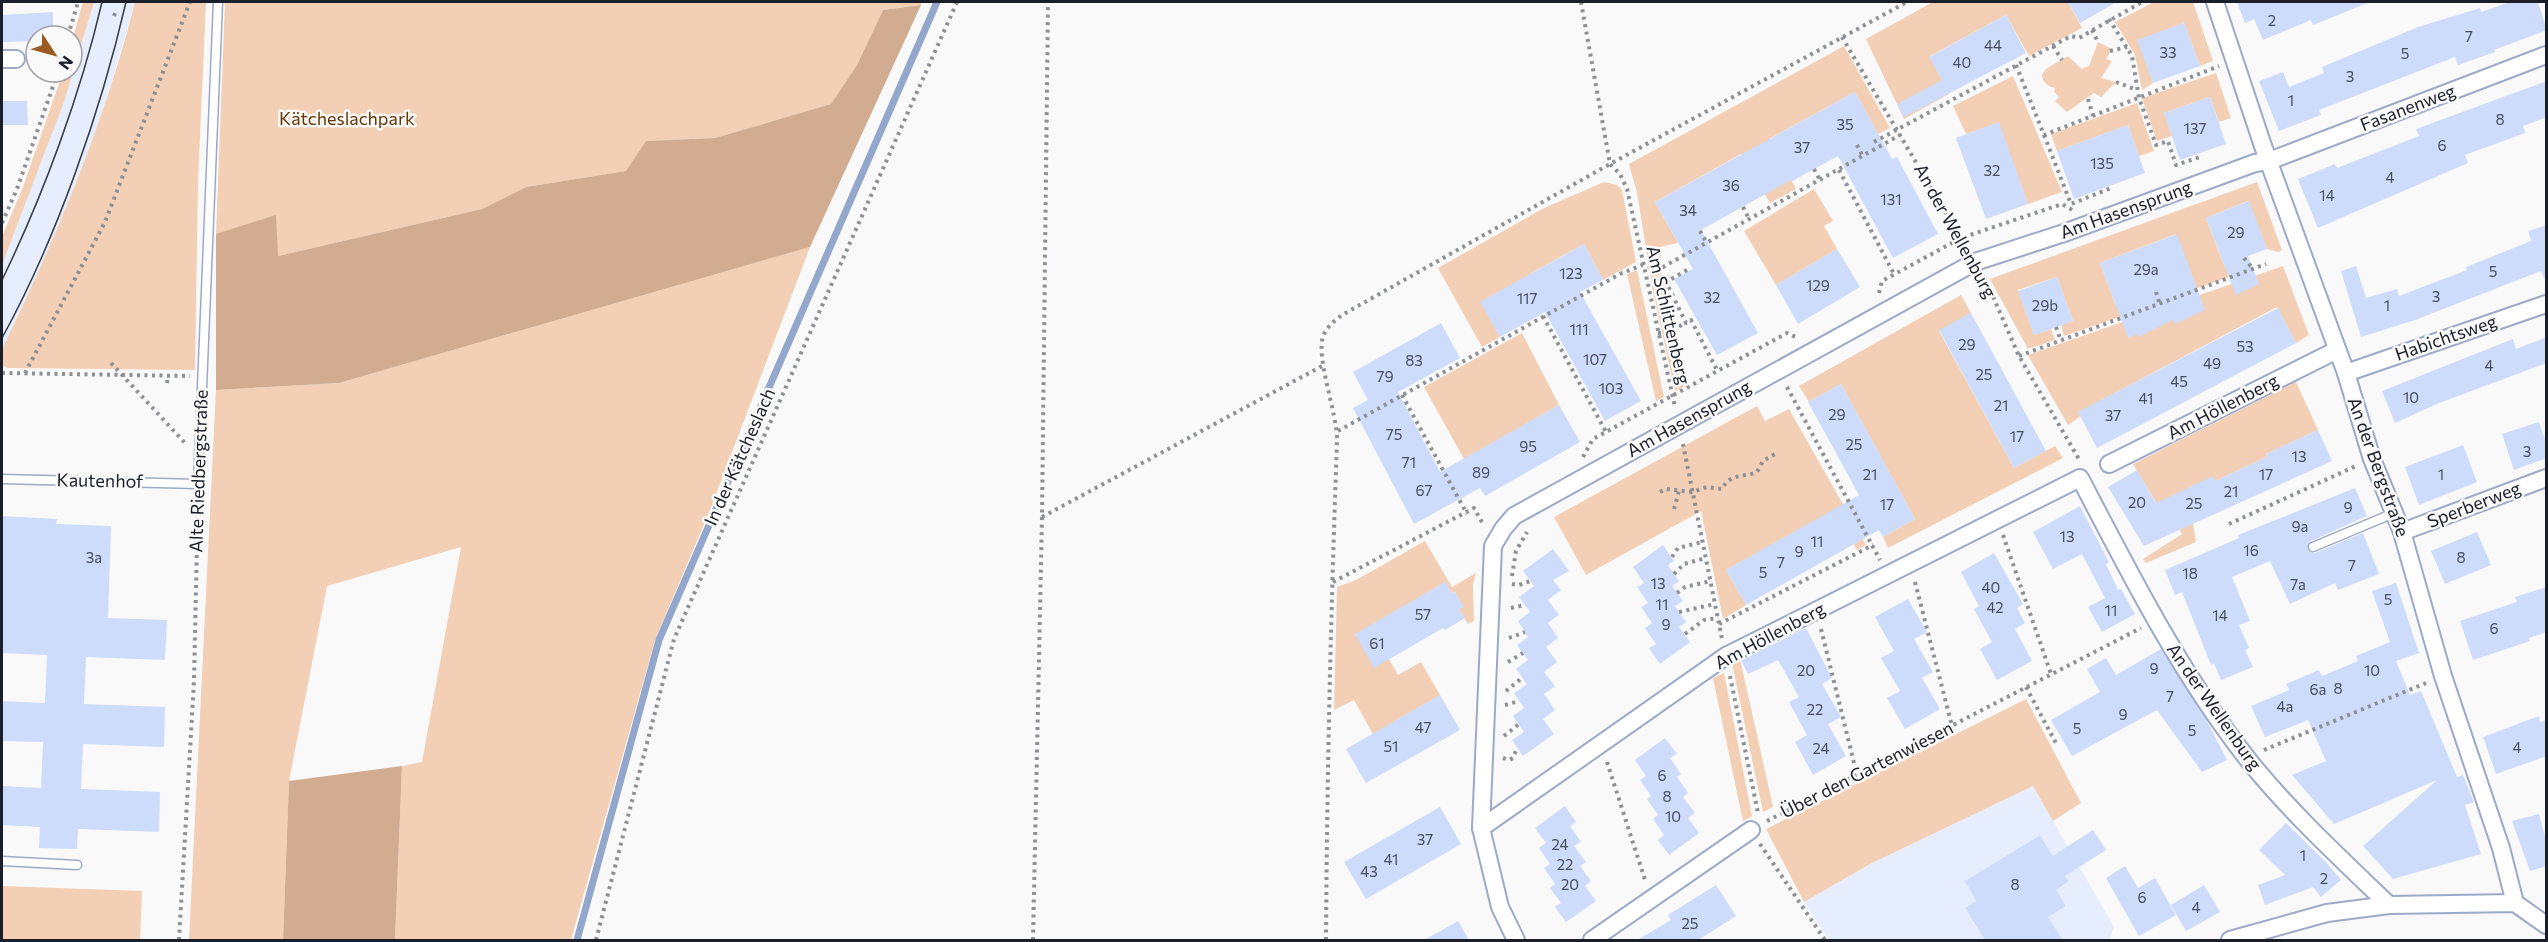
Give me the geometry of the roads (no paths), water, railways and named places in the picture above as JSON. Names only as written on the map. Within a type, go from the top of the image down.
[{"type":"street","name":"An der Bergstraße","points":[[2216,2],[2268,160],[2346,373],[2372,459],[2402,532],[2443,676],[2501,848],[2515,903]]},
{"type":"street","name":"Fasanenweg","points":[[2268,160],[2547,55]]},
{"type":"street","name":"Am Hasensprung","points":[[1515,940],[1500,907],[1481,828],[1494,546],[1503,529],[1514,516],[1680,424],[1980,269],[2064,233],[2268,160]]},
{"type":"street","name":"Habichtsweg","points":[[2346,373],[2547,304]]},
{"type":"street","name":"Am Höllenberg","points":[[2109,464],[2337,350]]},
{"type":"street","name":"Am Höllenberg","points":[[1481,828],[1726,656],[2080,478]]},
{"type":"street","name":"An der Wellenburg","points":[[2080,478],[2155,621],[2201,694],[2247,757],[2286,802],[2389,905]]},
{"type":"street","name":"Sperberweg","points":[[2402,532],[2547,478]]},
{"type":"street","points":[[1592,940],[1652,901],[1751,830]]},
{"type":"street","points":[[2230,940],[2327,914],[2389,905],[2515,903],[2547,925]]},
{"type":"lane","name":"Alte Riedbergstraße","points":[[198,484],[218,2]]},
{"type":"lane","name":"Kautenhof","points":[[2,479],[198,484]]},
{"type":"lane","points":[[2313,547],[2394,513]]},
{"type":"lane","points":[[2,861],[77,865]]},
{"type":"waterway","points":[[577,940],[659,640],[937,2]]},
{"type":"tram line","points":[[2,280],[60,144],[102,2]]},
{"type":"tram line","points":[[2,338],[41,259],[75,174],[104,87],[126,2]]},
{"type":"park label","name":"Kätcheslachpark","points":[[347,119]]}]
